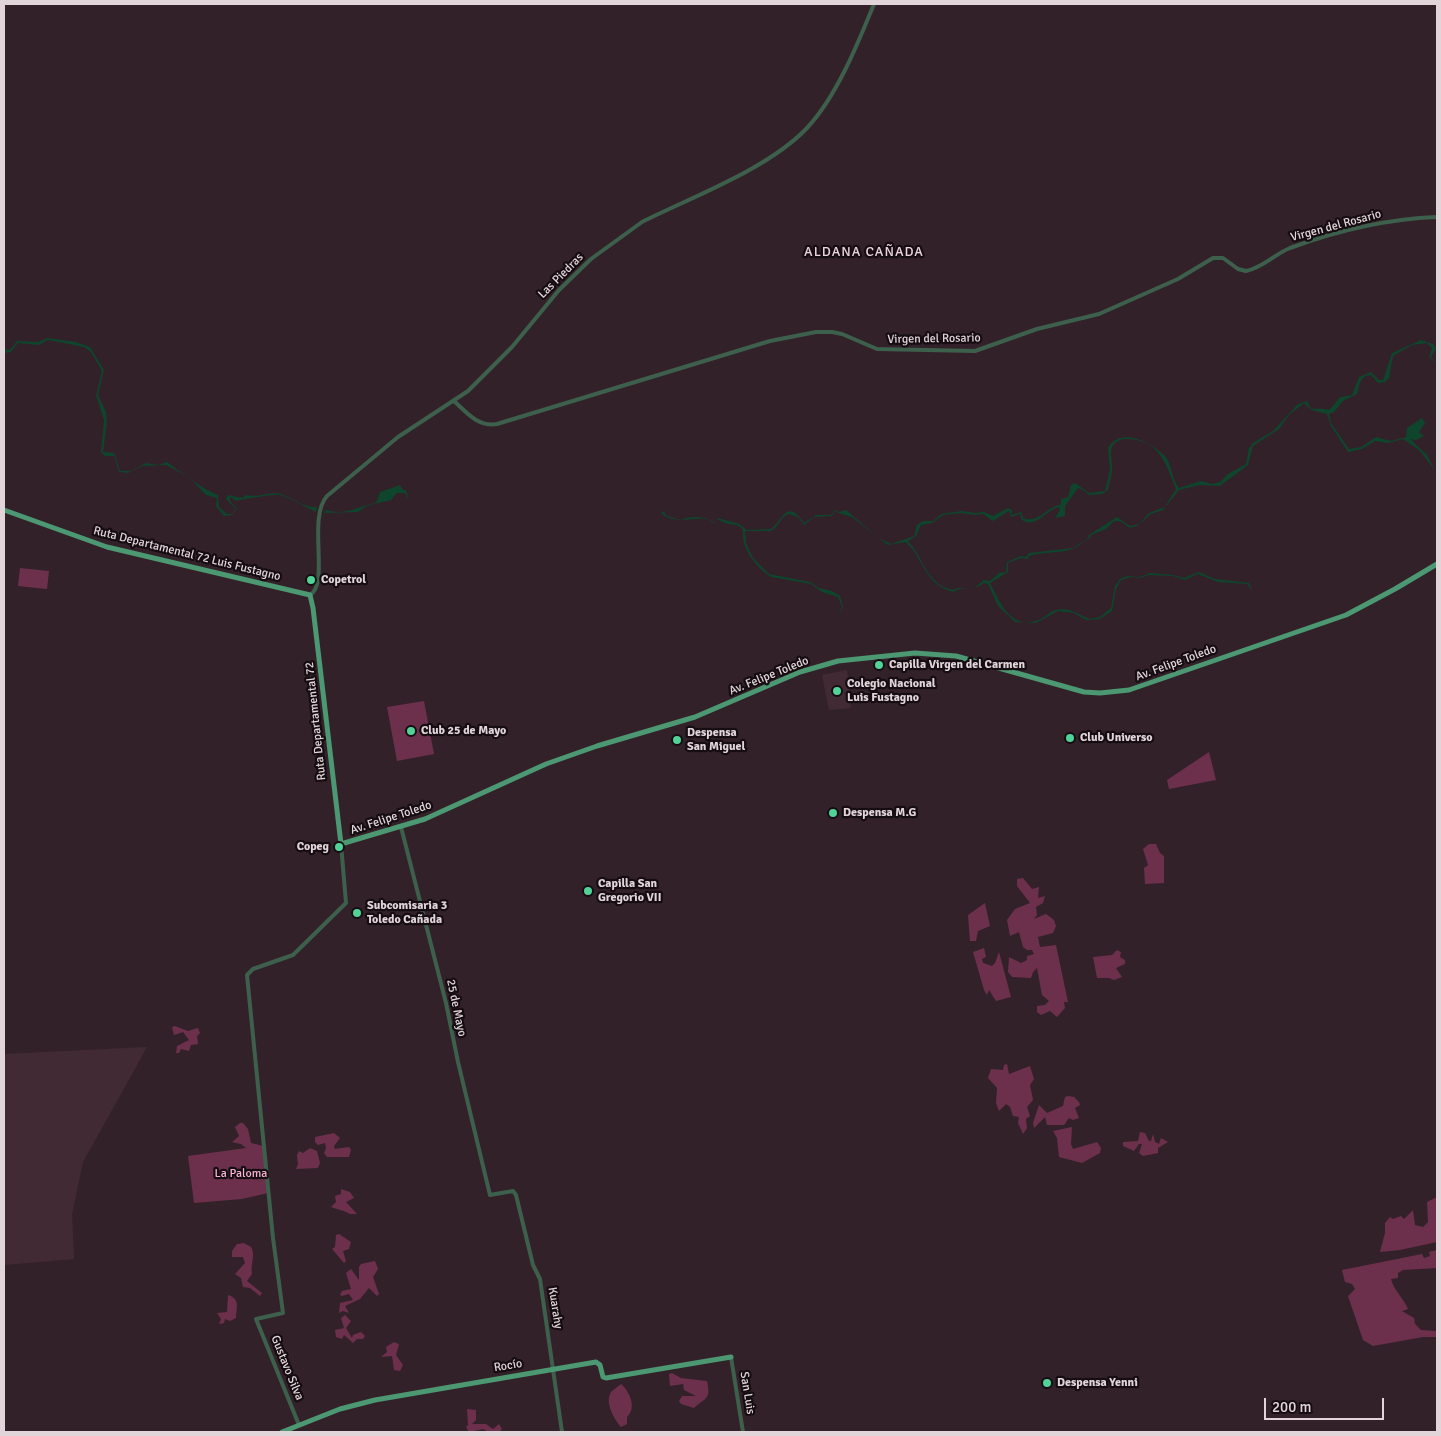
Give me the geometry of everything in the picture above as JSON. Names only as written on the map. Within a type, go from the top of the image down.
[{"type":"main road","name":"Ruta Departamental 72 Luis Fustagno","points":[[4,510],[107,547],[310,595]]},
{"type":"main road","name":"Av. Felipe Toledo","points":[[341,844],[400,827],[450,809],[557,760],[695,717],[800,672],[838,661],[915,653],[956,656],[1084,692],[1100,693],[1129,690],[1346,615],[1396,589],[1437,564]]},
{"type":"main road","name":"Ruta Departamental 72","points":[[310,595],[314,608],[341,844]]},
{"type":"main road","name":"Rocío","points":[[282,1432],[340,1408],[375,1400],[553,1369],[596,1362],[600,1365],[603,1377],[606,1378],[731,1357]]},
{"type":"street","name":"Las Piedras","points":[[310,595],[317,589],[317,546],[320,514],[321,506],[327,496],[389,444],[454,401],[502,359],[559,290],[605,248],[642,222],[701,194],[772,156],[808,127],[834,88],[874,4]]},
{"type":"street","name":"Virgen del Rosario","points":[[454,401],[479,422],[488,426],[770,340],[816,332],[842,334],[877,349],[975,350],[1037,329],[1099,314],[1178,279],[1213,258],[1223,258],[1238,269],[1246,271],[1286,249],[1308,241],[1396,221],[1437,217]]},
{"type":"street","name":"25 de Mayo","points":[[400,827],[446,1003],[490,1195],[513,1191]]},
{"type":"street","name":"Gustavo Silva","points":[[299,1425],[256,1319],[283,1313],[268,1193],[248,972],[252,968],[293,955],[346,903],[341,844]]},
{"type":"street","name":"Kuarahy","points":[[513,1191],[516,1195],[533,1265],[540,1278],[562,1432]]},
{"type":"street","name":"San Luis","points":[[731,1357],[743,1432]]},
{"type":"shaded area","points":[[47,338],[76,342],[90,347],[104,370],[98,395],[106,412],[107,422],[103,452],[114,453],[120,471],[131,471],[146,463],[158,465],[167,462],[186,476],[166,465],[142,466],[128,473],[119,472],[114,456],[105,456],[101,452],[104,420],[96,395],[102,371],[91,352],[84,347],[48,340],[39,345],[18,343],[11,352],[4,353],[4,349],[10,350],[17,341],[38,342]]},
{"type":"shaded area","points":[[1421,340],[1433,344],[1436,349],[1431,357],[1437,364],[1429,357],[1432,348],[1427,343],[1412,345],[1393,356],[1389,378],[1385,382],[1378,383],[1371,375],[1364,377],[1357,394],[1343,401],[1334,412],[1329,414],[1331,423],[1349,449],[1361,447],[1376,437],[1391,441],[1406,437],[1407,428],[1422,418],[1425,423],[1419,432],[1424,436],[1416,440],[1410,439],[1427,455],[1435,470],[1419,450],[1403,439],[1388,443],[1375,441],[1362,449],[1348,452],[1331,426],[1327,414],[1311,410],[1304,403],[1289,415],[1279,429],[1253,446],[1248,465],[1220,486],[1199,485],[1179,490],[1163,510],[1151,514],[1137,526],[1130,528],[1120,521],[1114,521],[1106,529],[1091,535],[1089,539],[1073,548],[1088,538],[1089,535],[1117,517],[1130,526],[1139,524],[1149,513],[1165,507],[1176,489],[1164,461],[1153,447],[1135,440],[1123,439],[1117,441],[1111,451],[1112,472],[1108,490],[1102,494],[1089,495],[1078,488],[1065,506],[1065,516],[1055,518],[1060,510],[1059,507],[1032,522],[1022,520],[1020,514],[1011,517],[1009,511],[993,521],[983,514],[962,513],[943,515],[932,523],[921,525],[916,536],[908,541],[932,577],[938,583],[954,590],[957,588],[971,588],[954,592],[944,589],[931,578],[906,542],[888,545],[879,538],[891,544],[914,536],[917,525],[923,521],[933,521],[941,514],[962,511],[984,512],[993,516],[1008,508],[1012,510],[1011,515],[1021,512],[1023,518],[1034,519],[1051,508],[1061,505],[1061,499],[1068,497],[1071,485],[1075,483],[1089,493],[1105,491],[1110,470],[1108,448],[1114,441],[1121,438],[1137,439],[1153,446],[1160,451],[1169,463],[1179,488],[1201,481],[1212,484],[1220,482],[1228,474],[1246,464],[1249,448],[1253,443],[1273,431],[1298,404],[1307,401],[1311,409],[1330,409],[1340,397],[1352,395],[1359,377],[1371,372],[1379,380],[1383,380],[1392,353]]},
{"type":"shaded area","points":[[192,480],[218,495],[219,507],[227,514],[232,514],[236,509],[226,499],[228,495],[242,498],[246,495],[255,496],[273,493],[281,494],[308,506],[317,507],[316,512],[280,495],[237,501],[230,497],[230,501],[237,509],[232,515],[224,516],[216,506],[217,498],[206,495]]},
{"type":"shaded area","points":[[400,485],[403,490],[406,490],[409,501],[405,493],[397,493],[391,500],[366,506],[358,512],[324,513],[326,510],[340,512],[376,503],[380,492]]},
{"type":"shaded area","points":[[834,510],[839,512],[846,510],[879,538],[852,517],[834,511],[832,516],[814,517],[804,525],[798,517],[789,514],[783,517],[771,531],[745,531],[746,543],[753,558],[769,574],[810,582],[819,588],[832,591],[840,596],[843,607],[838,620],[842,607],[838,597],[822,592],[811,584],[771,577],[755,563],[747,551],[741,528],[717,519],[739,524],[747,530],[771,529],[782,516],[789,511],[798,516],[804,523],[816,515],[831,515]]},
{"type":"shaded area","points":[[664,511],[667,516],[680,520],[675,520],[668,517],[661,513]]},
{"type":"shaded area","points":[[689,517],[699,517],[715,523],[716,521],[715,524],[703,519],[682,520]]},
{"type":"shaded area","points":[[1073,548],[1064,551],[1036,554],[1029,556],[1028,559],[1021,558],[1008,563],[1008,572],[990,583],[1007,612],[1019,621],[1036,621],[1051,612],[1062,609],[1070,610],[1090,619],[1100,617],[1111,608],[1115,586],[1121,578],[1128,576],[1140,577],[1150,573],[1173,575],[1184,578],[1199,572],[1215,579],[1249,583],[1253,592],[1247,584],[1218,582],[1198,574],[1185,580],[1173,576],[1148,575],[1141,578],[1131,577],[1121,580],[1116,589],[1112,611],[1100,619],[1086,620],[1074,613],[1058,611],[1036,623],[1015,622],[998,606],[988,584],[984,583],[975,587],[984,580],[990,581],[999,573],[1006,572],[1007,562],[1021,556],[1026,557],[1029,553]]},
{"type":"shaded area","name":"Colegio Nacional Luis Fustagno","points":[[847,670],[851,708],[829,710],[822,675]]},
{"type":"shaded area","points":[[147,1047],[83,1162],[72,1214],[74,1259],[4,1265],[4,1054]]},
{"type":"green space","points":[[20,568],[49,571],[47,589],[18,586]]},
{"type":"green space","name":"Club 25 de Mayo","points":[[424,701],[434,754],[397,761],[387,707]]},
{"type":"green space","points":[[1209,752],[1216,780],[1169,789],[1167,780]]},
{"type":"green space","points":[[1149,844],[1156,844],[1160,853],[1164,856],[1164,883],[1145,884],[1144,868],[1148,865],[1143,849]]},
{"type":"green space","points":[[1023,878],[1032,889],[1039,887],[1038,898],[1045,896],[1043,903],[1036,907],[1037,915],[1034,919],[1046,914],[1054,920],[1056,926],[1053,933],[1038,937],[1040,947],[1056,945],[1068,1002],[1064,1002],[1065,1008],[1057,1017],[1050,1011],[1041,1015],[1037,1012],[1037,1006],[1045,1005],[1049,1001],[1042,995],[1037,968],[1031,978],[1012,977],[1008,972],[1009,957],[1021,963],[1027,960],[1027,956],[1034,954],[1032,950],[1027,950],[1023,947],[1019,932],[1010,936],[1007,920],[1015,909],[1030,903],[1017,886],[1017,879]]},
{"type":"green space","points":[[985,903],[990,926],[978,931],[976,941],[970,941],[968,915]]},
{"type":"green space","points":[[984,948],[986,957],[982,959],[983,963],[992,966],[999,952],[1011,997],[996,1001],[989,990],[987,995],[984,990],[973,952]]},
{"type":"green space","points":[[1117,950],[1121,952],[1120,957],[1125,960],[1125,964],[1116,968],[1122,977],[1114,980],[1097,978],[1093,957],[1112,955]]},
{"type":"green space","points":[[175,1026],[188,1031],[198,1028],[200,1033],[197,1036],[198,1044],[191,1045],[189,1051],[181,1049],[179,1053],[176,1053],[177,1046],[189,1040],[183,1032],[174,1035],[172,1027]]},
{"type":"green space","points":[[1007,1064],[1009,1074],[1030,1066],[1034,1079],[1030,1085],[1033,1100],[1027,1107],[1030,1116],[1026,1119],[1027,1128],[1023,1134],[1018,1123],[1019,1117],[1013,1116],[1010,1107],[1006,1104],[999,1111],[996,1103],[997,1088],[988,1078],[991,1069],[1003,1070],[1004,1065]]},
{"type":"green space","points":[[1065,1097],[1074,1097],[1079,1102],[1080,1105],[1075,1108],[1079,1118],[1073,1120],[1069,1118],[1064,1125],[1047,1125],[1045,1117],[1034,1128],[1033,1123],[1039,1105],[1047,1113],[1063,1106]]},
{"type":"green space","name":"La Paloma","points":[[243,1123],[248,1129],[251,1143],[263,1146],[268,1193],[242,1199],[194,1203],[188,1156],[246,1148],[241,1144],[232,1142],[239,1136],[235,1127]]},
{"type":"green space","points":[[1072,1127],[1071,1144],[1073,1149],[1097,1142],[1101,1148],[1100,1153],[1082,1163],[1059,1157],[1057,1138],[1053,1131]]},
{"type":"green space","points":[[1140,1132],[1145,1133],[1149,1141],[1151,1141],[1153,1134],[1155,1142],[1159,1144],[1161,1138],[1168,1142],[1158,1148],[1158,1153],[1143,1156],[1139,1153],[1142,1144],[1139,1144],[1134,1151],[1123,1146],[1123,1142],[1138,1141]]},
{"type":"green space","points":[[334,1133],[340,1138],[334,1146],[335,1149],[349,1147],[351,1150],[349,1157],[327,1157],[324,1153],[325,1143],[318,1145],[315,1142],[315,1137]]},
{"type":"green space","points":[[310,1148],[317,1151],[320,1163],[318,1168],[296,1169],[299,1151],[303,1153]]},
{"type":"green space","points":[[341,1189],[350,1192],[354,1198],[346,1202],[357,1214],[350,1214],[331,1207],[336,1202],[335,1196],[341,1194]]},
{"type":"green space","points":[[1437,1197],[1437,1242],[1380,1252],[1385,1233],[1385,1223],[1390,1217],[1393,1219],[1401,1216],[1404,1219],[1413,1210],[1415,1225],[1423,1227],[1428,1222],[1427,1202]]},
{"type":"green space","points":[[339,1234],[351,1242],[349,1249],[343,1251],[346,1261],[344,1263],[332,1249],[335,1247],[336,1235]]},
{"type":"green space","points":[[244,1243],[251,1247],[253,1253],[252,1274],[247,1281],[262,1293],[260,1296],[250,1288],[243,1287],[241,1278],[235,1274],[245,1263],[243,1257],[232,1257],[232,1251],[237,1244]]},
{"type":"green space","points":[[1437,1250],[1437,1268],[1403,1270],[1398,1273],[1398,1278],[1391,1279],[1408,1309],[1402,1311],[1414,1318],[1415,1324],[1421,1330],[1436,1331],[1437,1337],[1423,1337],[1373,1346],[1363,1340],[1348,1296],[1355,1289],[1352,1284],[1345,1282],[1342,1270],[1422,1254],[1424,1258],[1430,1256],[1429,1252]]},
{"type":"green space","points":[[375,1261],[378,1269],[373,1277],[379,1294],[377,1296],[369,1288],[360,1299],[345,1306],[349,1313],[343,1311],[339,1313],[340,1303],[353,1300],[349,1294],[340,1295],[342,1291],[351,1289],[346,1273],[351,1269],[359,1280],[359,1267],[361,1264]]},
{"type":"green space","points":[[228,1295],[236,1301],[236,1318],[230,1321],[225,1319],[224,1323],[219,1324],[221,1319],[217,1313],[227,1312]]},
{"type":"green space","points":[[345,1315],[351,1321],[346,1328],[352,1338],[353,1335],[361,1332],[365,1336],[363,1339],[357,1339],[353,1343],[344,1335],[342,1339],[336,1337],[335,1330],[344,1328],[341,1318]]},
{"type":"green space","points":[[394,1342],[399,1344],[396,1355],[403,1365],[400,1371],[394,1370],[392,1356],[381,1357],[387,1352],[386,1347]]},
{"type":"green space","points":[[672,1373],[681,1378],[707,1381],[708,1395],[706,1398],[694,1408],[681,1404],[679,1401],[682,1396],[696,1396],[684,1390],[683,1384],[670,1386],[669,1374]]},
{"type":"green space","points":[[621,1384],[631,1400],[632,1409],[627,1417],[627,1424],[621,1427],[613,1416],[609,1396]]},
{"type":"green space","points":[[467,1409],[476,1410],[476,1420],[472,1424],[486,1424],[493,1429],[499,1424],[502,1429],[499,1432],[489,1432],[483,1429],[469,1432],[466,1427],[468,1425]]},
{"type":"place","name":"Copetrol","points":[[311,580]]},
{"type":"place","name":"Capilla Virgen del Carmen","points":[[879,665]]},
{"type":"place","name":"Colegio Nacional Luis Fustagno","points":[[837,691]]},
{"type":"place","name":"Club 25 de Mayo","points":[[411,731]]},
{"type":"place","name":"Club Universo","points":[[1070,738]]},
{"type":"place","name":"Despensa San Miguel","points":[[677,740]]},
{"type":"place","name":"Despensa M.G","points":[[833,813]]},
{"type":"place","name":"Copeg","points":[[339,847]]},
{"type":"place","name":"Capilla San Gregorio VII","points":[[588,891]]},
{"type":"place","name":"Subcomisaria 3 Toledo Cañada","points":[[357,913]]},
{"type":"place","name":"Despensa Yenni","points":[[1047,1383]]},
{"type":"district","name":"ALDANA CAÑADA","points":[[864,252]]}]
